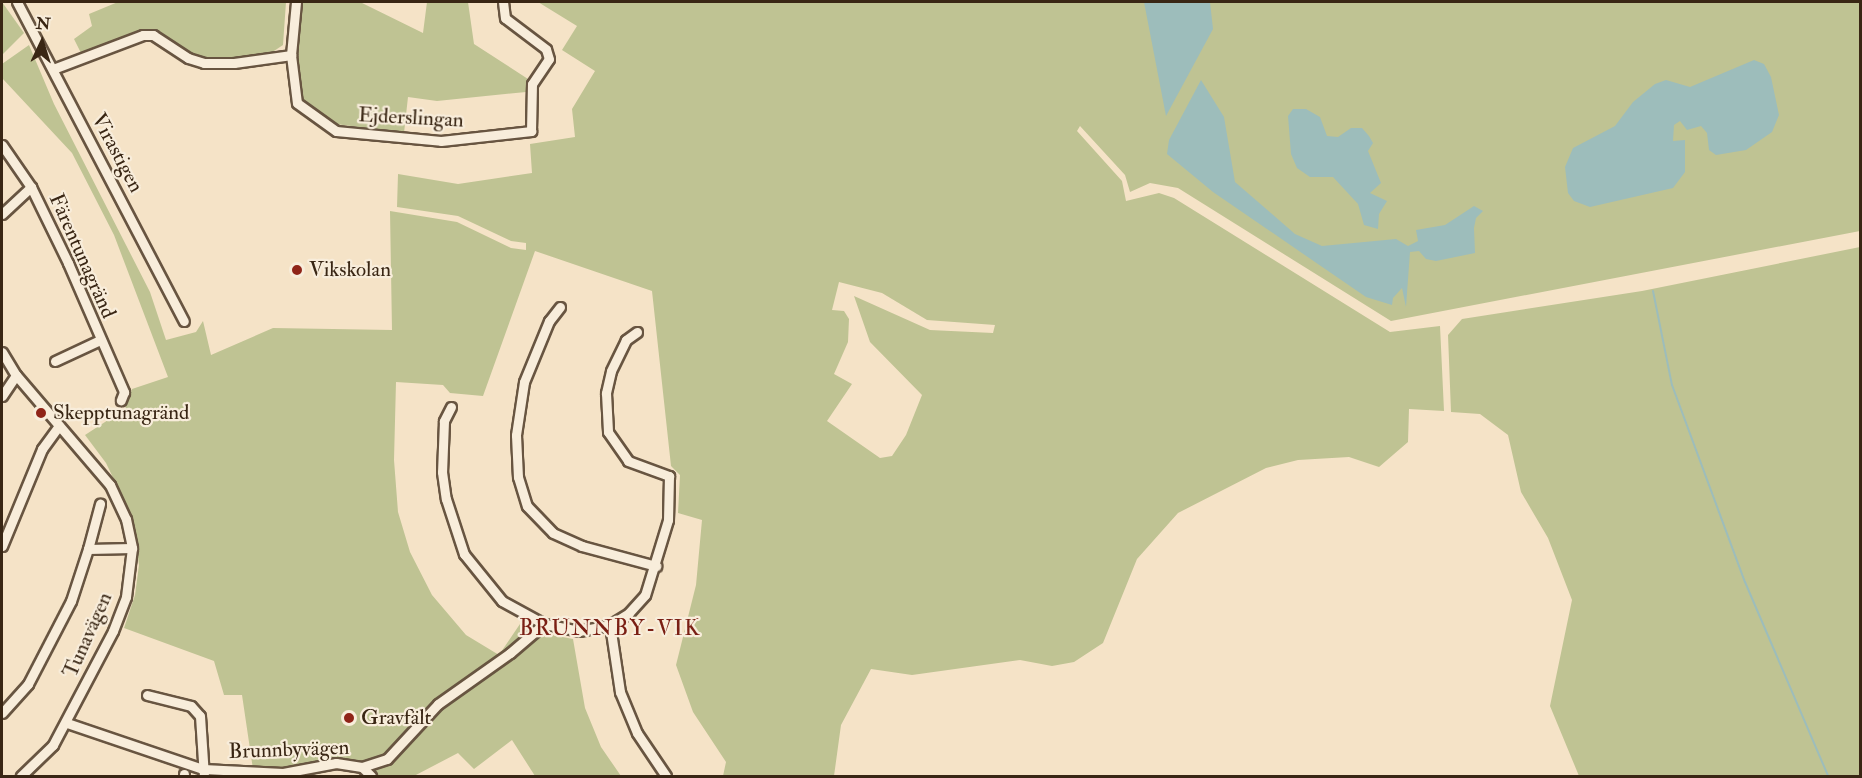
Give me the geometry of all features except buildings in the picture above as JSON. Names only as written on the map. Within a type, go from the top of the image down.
[{"type":"street","name":"Virastigen","points":[[17,2],[184,321]]},
{"type":"street","points":[[53,69],[143,35],[153,35],[188,58],[204,63],[291,55],[296,2]]},
{"type":"street","name":"Ejderslingan","points":[[291,55],[297,103],[336,131],[441,141],[531,131],[532,84],[549,59],[546,50],[505,18],[503,2]]},
{"type":"street","name":"Färentunagränd","points":[[2,146],[31,187],[124,392],[121,400]]},
{"type":"street","name":"Färentunagränd","points":[[2,214],[31,187]]},
{"type":"street","points":[[560,307],[549,321],[524,382],[516,435],[518,477],[527,506],[553,533],[582,546],[656,566]]},
{"type":"street","points":[[451,407],[444,421],[442,472],[446,499],[464,554],[502,601],[544,624],[579,631],[610,625],[629,613],[645,595],[656,566],[668,520],[669,476],[628,461],[608,432],[606,393],[611,371],[626,340],[637,332]]},
{"type":"street","name":"Färentunagränd","points":[[55,361],[100,340]]},
{"type":"street","name":"Tunavägen","points":[[2,352],[16,375],[110,485],[126,519],[132,548],[130,577],[119,616],[67,723],[33,773],[21,777]]},
{"type":"street","points":[[2,396],[16,375]]},
{"type":"street","points":[[2,546],[42,449],[59,426]]},
{"type":"street","points":[[2,713],[28,684],[71,601],[100,504]]},
{"type":"street","points":[[88,549],[132,548]]},
{"type":"street","name":"Brunnbyvägen","points":[[67,723],[204,773],[272,773],[336,763],[362,767],[387,759],[438,704],[510,653],[544,624]]},
{"type":"street","points":[[610,625],[620,692],[637,733],[666,777]]},
{"type":"street","points":[[147,695],[191,706],[200,716],[204,773]]},
{"type":"street","points":[[362,767],[371,777]]},
{"type":"green space","points":[[2,2],[24,33],[2,55]]},
{"type":"green space","points":[[118,2],[286,2],[283,45],[271,53],[226,60],[204,58],[143,31],[81,53],[74,39],[92,26],[89,14]]},
{"type":"green space","points":[[302,2],[360,2],[423,33],[427,2],[468,2],[474,44],[528,79],[526,92],[437,101],[408,97],[404,133],[328,123],[300,97],[296,53]]},
{"type":"green space","points":[[538,2],[1860,2],[1860,231],[1391,321],[1178,188],[1150,183],[1130,192],[1125,175],[1080,126],[1077,131],[1122,181],[1126,201],[1159,193],[1174,198],[1390,332],[1440,326],[1444,411],[1409,409],[1408,442],[1379,467],[1349,457],[1298,460],[1266,468],[1178,513],[1137,559],[1103,643],[1074,662],[1052,666],[1020,660],[912,675],[871,669],[841,725],[834,776],[723,776],[726,762],[693,712],[676,665],[696,585],[702,520],[678,513],[680,475],[671,466],[652,291],[535,251],[483,396],[450,393],[443,385],[396,382],[394,460],[398,512],[410,552],[432,595],[466,635],[499,655],[522,621],[552,635],[573,639],[585,708],[601,747],[621,776],[535,776],[512,740],[474,769],[458,753],[414,776],[364,776],[360,772],[330,769],[292,776],[254,776],[242,695],[224,695],[214,661],[124,628],[135,595],[139,565],[133,519],[106,463],[85,435],[125,409],[132,389],[168,377],[114,235],[72,153],[2,78],[2,64],[29,45],[54,104],[150,292],[166,340],[196,332],[203,321],[211,355],[273,328],[392,330],[390,211],[457,222],[511,248],[526,250],[526,243],[511,241],[458,216],[397,207],[398,174],[458,184],[532,173],[530,144],[575,137],[572,109],[595,71],[562,50],[577,26]],"holes":[[[839,282],[882,293],[927,320],[995,325],[993,333],[930,330],[854,296],[870,342],[922,395],[906,435],[892,456],[880,458],[827,421],[852,384],[834,374],[848,342],[849,319],[844,311],[832,310]]]},
{"type":"green space","points":[[1860,247],[1860,776],[1579,776],[1550,706],[1572,600],[1548,538],[1521,492],[1508,435],[1480,414],[1451,412],[1448,335],[1462,319],[1642,291]]},
{"type":"water","points":[[1144,2],[1210,2],[1213,29],[1166,116]]},
{"type":"water","points":[[1754,60],[1764,64],[1771,77],[1779,115],[1772,132],[1746,150],[1716,155],[1709,150],[1707,133],[1701,126],[1687,130],[1680,121],[1674,125],[1673,141],[1685,140],[1685,172],[1673,188],[1590,207],[1574,201],[1568,193],[1565,167],[1573,148],[1615,126],[1633,102],[1655,84],[1666,80],[1690,87]]},
{"type":"water","points":[[1201,80],[1224,117],[1235,182],[1295,234],[1322,246],[1396,239],[1408,246],[1418,241],[1416,230],[1445,225],[1474,206],[1483,211],[1476,218],[1474,228],[1475,253],[1436,261],[1426,259],[1419,251],[1410,252],[1406,307],[1402,288],[1393,298],[1392,305],[1366,297],[1213,192],[1167,154],[1169,140]]},
{"type":"water","points":[[1293,109],[1306,109],[1320,117],[1327,136],[1338,137],[1351,128],[1362,128],[1369,136],[1373,143],[1368,151],[1381,183],[1370,193],[1387,201],[1379,214],[1378,229],[1364,225],[1358,204],[1333,177],[1310,177],[1297,168],[1291,154],[1288,116]]},
{"type":"waterway","points":[[1653,291],[1672,385],[1745,582],[1828,776]]},
{"type":"place","name":"Vikskolan","points":[[297,270]]},
{"type":"place","name":"Skepptunagränd","points":[[41,413]]},
{"type":"place","name":"Gravfält","points":[[349,718]]},
{"type":"district","name":"BRUNNBY-VIK","points":[[610,629]]}]
